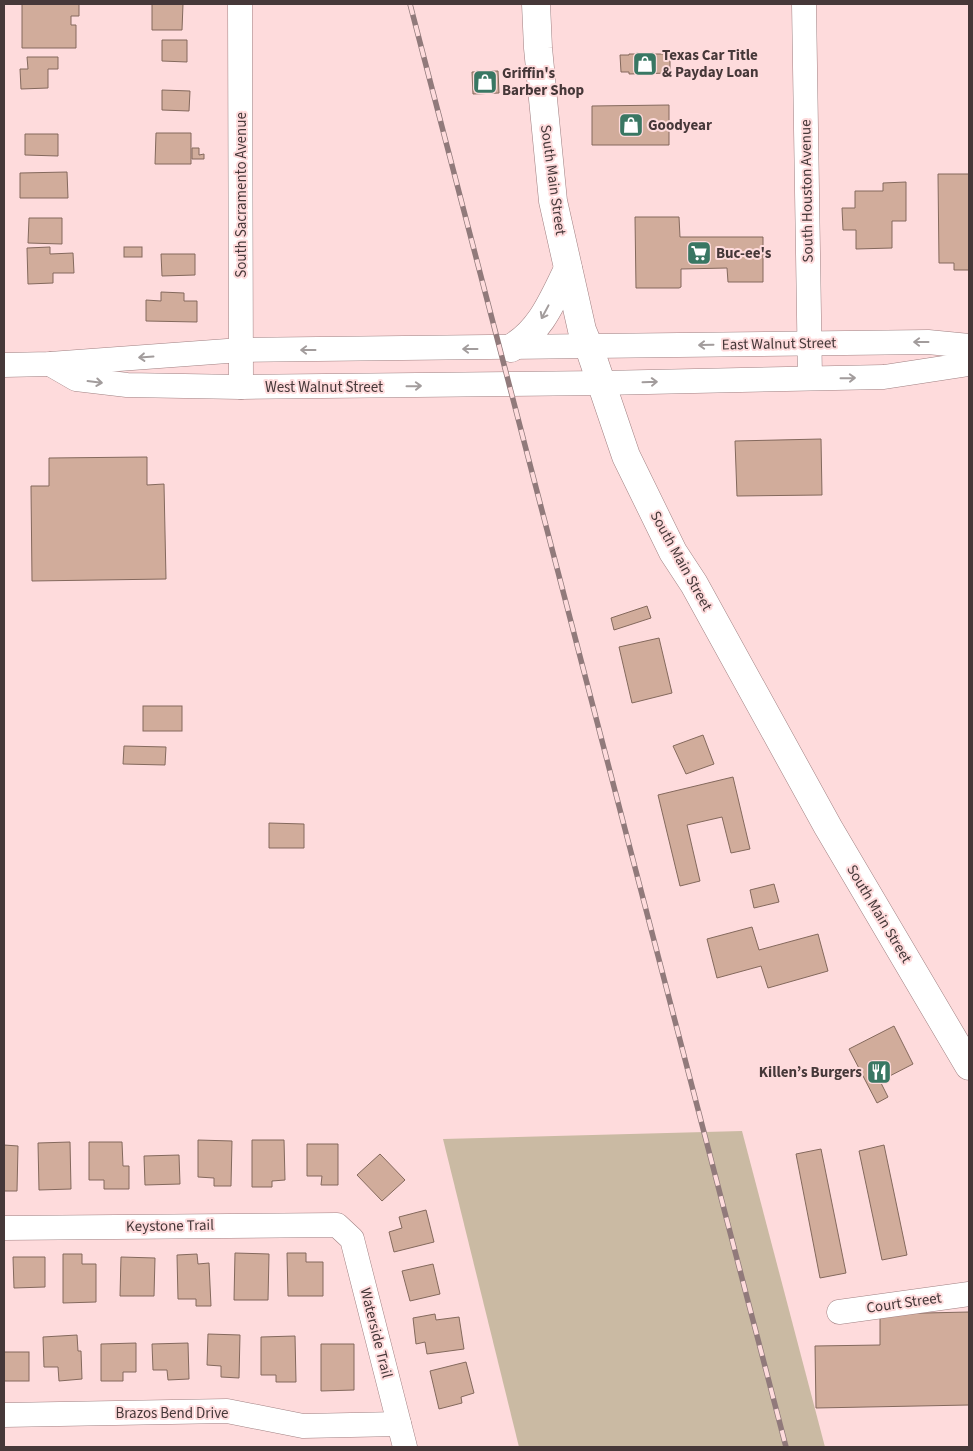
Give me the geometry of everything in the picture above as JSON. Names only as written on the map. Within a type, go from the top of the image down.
[{"type":"main road","name":"South Main Street","points":[[536,4],[538,48],[553,201],[582,330],[626,456],[673,552],[694,584],[826,822],[969,1066]]},
{"type":"main road","points":[[511,348],[523,341],[540,322],[568,269]]},
{"type":"street","name":"South Sacramento Avenue","points":[[240,4],[241,387]]},
{"type":"street","name":"South Houston Avenue","points":[[804,4],[810,378]]},
{"type":"street","name":"East Walnut Street","points":[[589,347],[928,342],[969,346]]},
{"type":"street","points":[[4,365],[50,364],[241,350],[589,347]]},
{"type":"street","name":"West Walnut Street","points":[[50,364],[76,379],[127,385],[241,387],[602,384]]},
{"type":"street","points":[[602,384],[884,377],[969,364]]},
{"type":"street","name":"Keystone Trail","points":[[4,1228],[337,1225]]},
{"type":"street","name":"Waterside Trail","points":[[337,1225],[352,1239],[405,1447]]},
{"type":"street","name":"Court Street","points":[[839,1312],[969,1294]]},
{"type":"street","name":"Brazos Bend Drive","points":[[4,1415],[227,1412],[303,1426],[399,1424]]},
{"type":"shaded area","points":[[742,1131],[825,1447],[519,1447],[443,1139]]},
{"type":"building","points":[[22,4],[79,4],[79,16],[71,16],[71,25],[76,25],[76,48],[22,48]]},
{"type":"building","points":[[152,4],[183,4],[182,30],[152,30]]},
{"type":"building","points":[[162,40],[187,40],[187,62],[162,61]]},
{"type":"building","name":"Texas Car Title & Payday Loan","points":[[670,54],[670,73],[629,74],[629,72],[621,72],[620,55]]},
{"type":"building","points":[[27,57],[58,57],[58,69],[48,69],[48,88],[21,89],[20,69],[28,69]]},
{"type":"building","name":"Griffin's Barber Shop","points":[[498,71],[499,93],[473,94],[472,72]]},
{"type":"building","points":[[162,90],[190,91],[189,111],[162,110]]},
{"type":"building","name":"Goodyear","points":[[669,105],[669,145],[592,145],[592,106]]},
{"type":"building","points":[[156,133],[191,133],[191,164],[155,164]]},
{"type":"building","points":[[25,134],[58,134],[58,156],[25,155]]},
{"type":"building","points":[[192,148],[199,148],[199,155],[204,154],[204,159],[192,159]]},
{"type":"building","points":[[67,172],[68,198],[20,198],[20,173]]},
{"type":"building","points":[[938,174],[969,174],[969,270],[954,270],[954,263],[939,263]]},
{"type":"building","points":[[906,182],[906,221],[892,221],[892,248],[856,249],[856,230],[843,230],[842,208],[855,208],[855,191],[883,191],[883,183]]},
{"type":"building","name":"Buc-ee's","points":[[635,217],[679,217],[680,237],[763,237],[763,282],[728,282],[727,268],[681,269],[681,287],[679,288],[636,288]]},
{"type":"building","points":[[29,218],[62,218],[62,244],[28,243]]},
{"type":"building","points":[[50,247],[50,254],[73,253],[74,273],[53,273],[53,283],[28,284],[27,248]]},
{"type":"building","points":[[124,247],[142,247],[142,257],[124,257]]},
{"type":"building","points":[[161,254],[195,254],[195,275],[162,276]]},
{"type":"building","points":[[161,292],[184,293],[184,301],[197,301],[197,322],[146,321],[146,300],[161,301]]},
{"type":"building","points":[[821,439],[822,495],[737,496],[735,441]]},
{"type":"building","points":[[147,457],[147,485],[164,484],[166,579],[32,581],[31,486],[49,486],[49,458]]},
{"type":"building","points":[[647,606],[651,618],[614,630],[611,618]]},
{"type":"building","points":[[659,638],[672,693],[632,703],[619,647]]},
{"type":"building","points":[[143,706],[182,706],[182,731],[143,731]]},
{"type":"building","points":[[703,735],[714,764],[686,774],[673,746]]},
{"type":"building","points":[[124,746],[166,747],[165,765],[123,764]]},
{"type":"building","points":[[733,777],[750,849],[731,853],[722,817],[687,825],[700,881],[680,886],[658,795]]},
{"type":"building","points":[[269,823],[304,824],[304,848],[269,848]]},
{"type":"building","points":[[774,884],[779,902],[754,908],[750,890]]},
{"type":"building","points":[[752,927],[759,950],[818,934],[828,971],[768,988],[761,966],[717,978],[707,939]]},
{"type":"building","name":"Killen’s Burgers","points":[[894,1026],[913,1064],[880,1081],[888,1097],[877,1103],[849,1049]]},
{"type":"building","points":[[198,1140],[232,1141],[231,1186],[214,1186],[214,1178],[198,1177]]},
{"type":"building","points":[[252,1140],[284,1140],[285,1180],[272,1181],[272,1187],[252,1187]]},
{"type":"building","points":[[70,1142],[71,1189],[39,1190],[38,1143]]},
{"type":"building","points":[[89,1142],[122,1142],[123,1166],[129,1166],[129,1189],[104,1189],[104,1180],[89,1180]]},
{"type":"building","points":[[307,1144],[338,1144],[338,1185],[321,1185],[322,1176],[307,1176]]},
{"type":"building","points":[[4,1145],[18,1146],[17,1191],[4,1191]]},
{"type":"building","points":[[884,1145],[907,1255],[882,1260],[859,1151]]},
{"type":"building","points":[[821,1149],[846,1273],[820,1278],[796,1154]]},
{"type":"building","points":[[380,1154],[405,1180],[382,1201],[357,1175]]},
{"type":"building","points":[[179,1155],[180,1184],[145,1185],[144,1156]]},
{"type":"building","points":[[426,1210],[434,1242],[394,1252],[389,1232],[402,1228],[399,1217]]},
{"type":"building","points":[[235,1253],[269,1254],[268,1300],[234,1300]]},
{"type":"building","points":[[287,1253],[306,1253],[306,1262],[323,1262],[323,1296],[288,1296]]},
{"type":"building","points":[[63,1254],[82,1254],[82,1264],[96,1264],[96,1302],[63,1303]]},
{"type":"building","points":[[197,1254],[198,1264],[209,1263],[211,1306],[196,1306],[196,1299],[178,1299],[177,1255]]},
{"type":"building","points":[[13,1257],[45,1257],[45,1287],[14,1288]]},
{"type":"building","points":[[121,1257],[155,1258],[154,1296],[120,1296]]},
{"type":"building","points":[[433,1264],[440,1294],[410,1301],[402,1271]]},
{"type":"building","points":[[969,1312],[969,1405],[816,1408],[815,1346],[880,1345],[880,1314]]},
{"type":"building","points":[[435,1314],[436,1320],[459,1317],[464,1349],[427,1354],[425,1342],[416,1344],[413,1318]]},
{"type":"building","points":[[208,1334],[240,1335],[239,1378],[221,1377],[221,1366],[207,1365]]},
{"type":"building","points":[[77,1335],[78,1351],[81,1351],[82,1379],[59,1381],[58,1367],[44,1367],[43,1337]]},
{"type":"building","points":[[295,1336],[296,1382],[276,1382],[276,1375],[261,1375],[261,1337]]},
{"type":"building","points":[[136,1343],[136,1372],[123,1372],[123,1381],[101,1381],[101,1344]]},
{"type":"building","points":[[188,1343],[189,1379],[168,1380],[167,1370],[153,1370],[152,1344]]},
{"type":"building","points":[[321,1344],[354,1344],[354,1390],[321,1391]]},
{"type":"building","points":[[4,1352],[29,1352],[29,1381],[4,1381]]},
{"type":"building","points":[[466,1362],[474,1393],[461,1397],[462,1403],[439,1409],[430,1371]]},
{"type":"railway","points":[[410,4],[786,1447]]},
{"type":"place","name":"Texas Car Title & Payday Loan","points":[[645,64]]},
{"type":"place","name":"Griffin's Barber Shop","points":[[485,82]]},
{"type":"place","name":"Goodyear","points":[[631,125]]},
{"type":"place","name":"Buc-ee's","points":[[699,253]]},
{"type":"place","name":"Killen’s Burgers","points":[[879,1072]]}]
